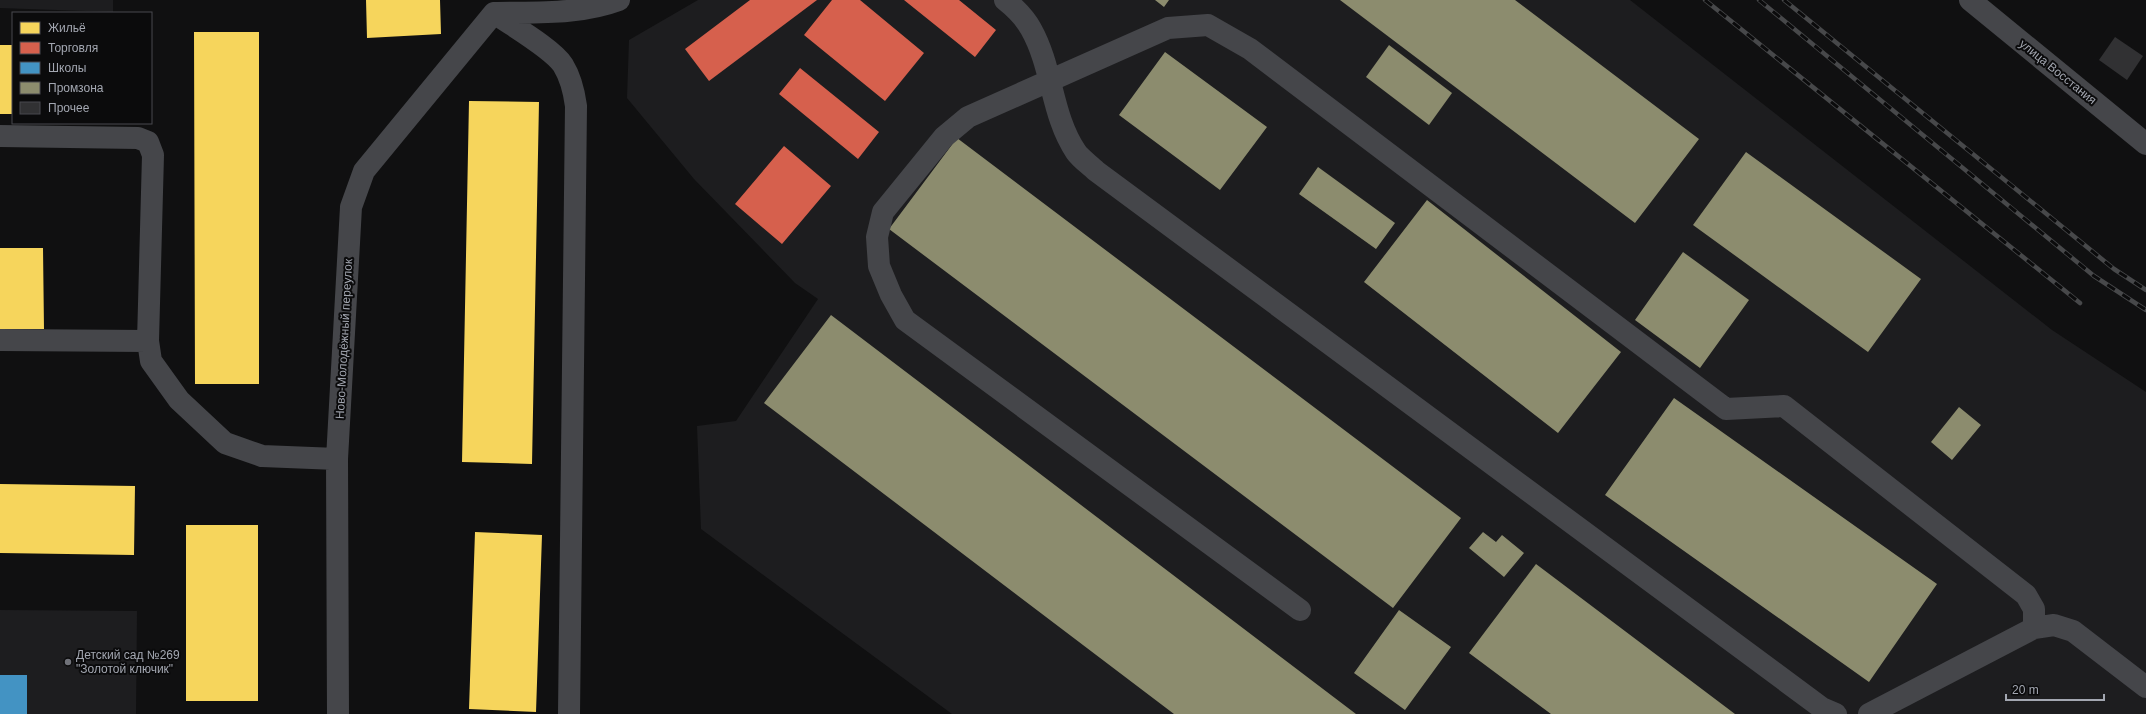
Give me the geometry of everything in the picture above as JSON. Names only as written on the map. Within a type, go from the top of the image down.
[{"type":"street","points":[[494,7],[581,11],[599,8],[619,0]]},
{"type":"street","points":[[1005,0],[1017,10],[1031,29],[1040,50],[1062,127],[1077,154],[1096,171],[1822,708],[1836,714]]},
{"type":"street","name":"улица Восстания","points":[[1970,0],[2146,144]]},
{"type":"street","points":[[494,7],[563,64],[573,86],[576,106],[569,714]]},
{"type":"street","name":"Ново-Молодёжный переулок","points":[[338,714],[337,459],[351,208],[364,171],[494,7]]},
{"type":"street","points":[[1300,610],[905,320],[891,294],[879,266],[877,237],[883,212],[944,137],[968,117],[1168,28],[1208,25],[1250,49],[1726,409],[1784,406],[2026,595],[2034,609],[2034,628]]},
{"type":"street","points":[[0,136],[138,138],[148,142],[152,154],[148,341],[151,361],[179,400],[224,443],[262,456],[337,459]]},
{"type":"street","points":[[0,340],[148,341]]},
{"type":"street","points":[[1869,714],[2034,628],[2054,625],[2073,631],[2146,687]]},
{"type":"shaded area","points":[[0,0],[113,0],[113,12],[0,8]]},
{"type":"shaded area","points":[[698,0],[1630,0],[2052,330],[2146,392],[2146,714],[952,714],[701,529],[697,426],[736,421],[818,299],[795,283],[694,179],[627,98],[629,40]]},
{"type":"shaded area","name":"Детский сад №269 \"Золотой ключик\"","points":[[0,610],[137,611],[136,714],[0,714]]},
{"type":"building: Жильё","points":[[366,0],[440,0],[441,34],[367,38]]},
{"type":"building: Жильё","points":[[194,32],[259,32],[259,384],[195,384]]},
{"type":"building: Жильё","points":[[0,45],[12,45],[12,114],[0,114]]},
{"type":"building: Жильё","points":[[469,101],[539,102],[532,464],[462,462]]},
{"type":"building: Жильё","points":[[0,248],[43,248],[44,329],[0,329]]},
{"type":"building: Жильё","points":[[0,484],[135,486],[134,555],[0,553]]},
{"type":"building: Жильё","points":[[186,525],[258,525],[258,701],[186,701]]},
{"type":"building: Жильё","points":[[475,532],[542,535],[536,712],[469,709]]},
{"type":"building: Торговля","points":[[750,0],[817,0],[709,81],[685,49]]},
{"type":"building: Торговля","points":[[832,0],[860,0],[924,53],[885,101],[804,35]]},
{"type":"building: Торговля","points":[[904,0],[959,0],[996,30],[975,57]]},
{"type":"building: Торговля","points":[[800,68],[879,132],[858,159],[779,94]]},
{"type":"building: Торговля","points":[[784,146],[831,186],[782,244],[735,204]]},
{"type":"building: Школы","points":[[0,675],[27,675],[27,714],[0,714]]},
{"type":"building: Промзона","points":[[1155,0],[1169,0],[1164,7]]},
{"type":"building: Промзона","points":[[1340,0],[1515,0],[1699,139],[1635,223]]},
{"type":"building: Промзона","points":[[1389,45],[1452,93],[1429,125],[1366,77]]},
{"type":"building: Промзона","points":[[1165,52],[1267,127],[1220,190],[1119,115]]},
{"type":"building: Промзона","points":[[957,138],[1461,518],[1393,608],[889,229]]},
{"type":"building: Промзона","points":[[1746,152],[1921,279],[1868,352],[1693,225]]},
{"type":"building: Промзона","points":[[1318,167],[1395,223],[1376,249],[1299,194]]},
{"type":"building: Промзона","points":[[1427,200],[1621,352],[1558,433],[1364,282]]},
{"type":"building: Промзона","points":[[1683,252],[1749,300],[1700,368],[1635,320]]},
{"type":"building: Промзона","points":[[831,315],[1356,714],[1174,714],[764,403]]},
{"type":"building: Промзона","points":[[1674,398],[1937,584],[1869,682],[1605,495]]},
{"type":"building: Промзона","points":[[1959,407],[1981,425],[1952,460],[1931,442]]},
{"type":"building: Промзона","points":[[1483,532],[1496,542],[1502,535],[1524,553],[1504,577],[1469,548]]},
{"type":"building: Промзона","points":[[1536,564],[1735,714],[1551,714],[1469,653]]},
{"type":"building: Промзона","points":[[1399,610],[1451,647],[1405,710],[1354,673]]},
{"type":"building: Прочее","points":[[2115,37],[2143,56],[2127,80],[2099,60]]},
{"type":"railway","points":[[1705,0],[2080,303]]},
{"type":"railway","points":[[1759,0],[2094,276],[2146,310]]},
{"type":"railway","points":[[1784,0],[2114,269],[2146,290]]},
{"type":"place","name":"Детский сад №269 \"Золотой ключик\"","points":[[68,662]]}]
